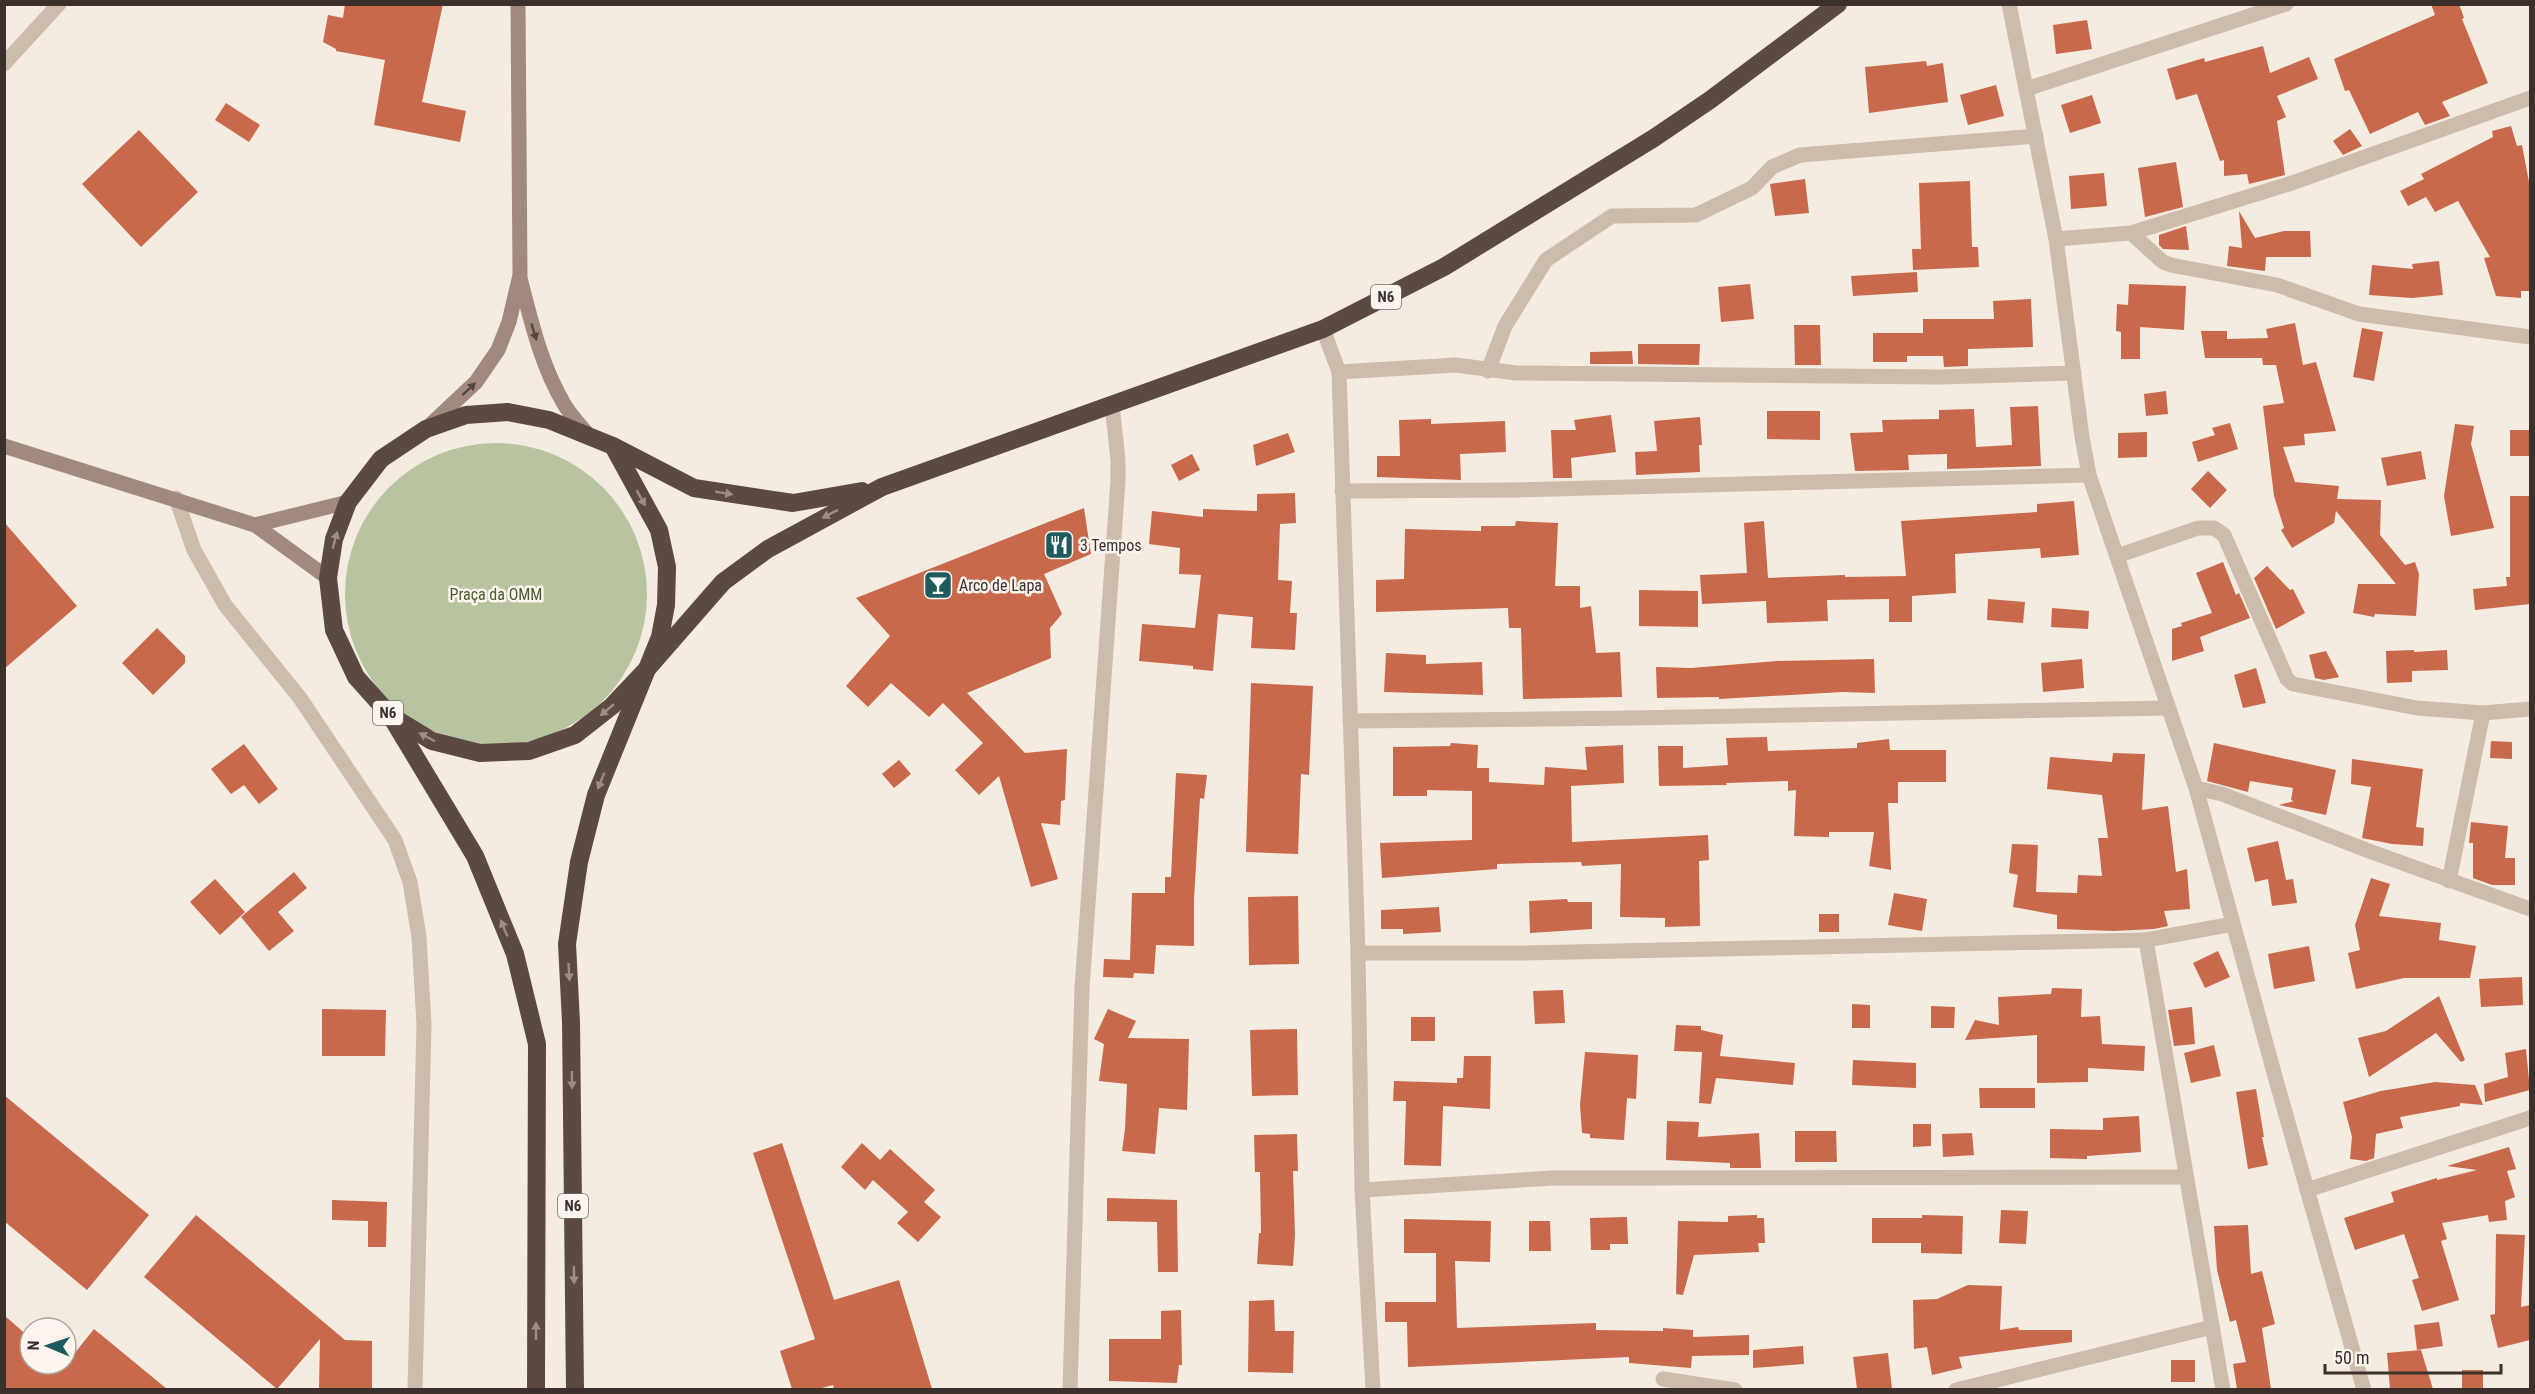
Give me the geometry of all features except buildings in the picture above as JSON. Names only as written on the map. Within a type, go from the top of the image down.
[{"type":"highway","name":"N6","points":[[391,716],[432,741],[480,753],[529,751],[575,735],[612,706],[723,582],[768,549],[882,487],[1323,329],[1471,252],[1654,138],[1710,100],[1838,4]]},
{"type":"highway","name":"N6","points":[[536,1389],[537,1044],[515,954],[475,856],[391,716],[356,677],[334,630],[328,578],[334,538],[348,502],[381,459],[426,429],[466,415],[508,412],[549,420],[613,446],[694,488],[793,503],[882,487]]},
{"type":"highway","name":"N6","points":[[576,1389],[571,1022],[567,944],[579,862],[596,795],[660,637],[666,606],[667,567],[659,530],[613,446]]},
{"type":"street","points":[[4,64],[59,4]]},
{"type":"street","points":[[518,4],[520,275],[532,327],[548,375],[565,406],[590,437]]},
{"type":"street","points":[[2009,4],[2056,239],[2089,475],[2196,788],[2364,1389]]},
{"type":"street","points":[[2026,89],[2286,4]]},
{"type":"street","points":[[2056,239],[2131,233],[2292,183],[2530,98]]},
{"type":"street","points":[[1488,371],[1505,326],[1546,260],[1612,216],[1695,215],[1752,188],[1772,167],[1800,155],[2036,136]]},
{"type":"street","points":[[2131,233],[2163,262],[2171,266],[2277,285],[2359,314],[2530,337]]},
{"type":"street","points":[[426,429],[476,382],[498,350],[509,322],[520,275]]},
{"type":"street","points":[[1323,329],[1339,372],[1358,952],[1362,1190],[1373,1389]]},
{"type":"street","points":[[1339,372],[1456,365],[1516,373],[1942,377],[2074,373]]},
{"type":"street","points":[[1070,1389],[1082,988],[1118,481],[1112,405]]},
{"type":"street","points":[[4,446],[176,498],[255,525],[328,578]]},
{"type":"street","points":[[1342,491],[1513,490],[2089,475]]},
{"type":"street","points":[[176,498],[194,550],[225,605],[300,698],[395,840],[410,882],[419,937],[424,1024],[415,1389]]},
{"type":"street","points":[[255,525],[348,502]]},
{"type":"street","points":[[2117,556],[2198,528],[2214,528],[2224,535],[2287,679],[2293,684],[2398,706],[2483,713],[2530,709]]},
{"type":"street","points":[[1350,721],[2168,708]]},
{"type":"street","points":[[2449,881],[2483,713]]},
{"type":"street","points":[[2196,788],[2222,794],[2449,881],[2530,909]]},
{"type":"street","points":[[1358,952],[1534,952],[2146,940],[2233,924]]},
{"type":"street","points":[[2146,940],[2223,1389]]},
{"type":"street","points":[[2307,1190],[2530,1118]]},
{"type":"street","points":[[1362,1190],[1590,1177],[2185,1177]]},
{"type":"street","points":[[1956,1389],[2211,1327]]},
{"type":"street","points":[[1663,1378],[1735,1389]]},
{"type":"green space","name":"Praça da OMM","points":[[496,443],[525,446],[554,455],[580,469],[603,487],[621,510],[635,536],[644,565],[647,594],[644,623],[635,652],[621,678],[603,701],[580,719],[554,733],[525,742],[496,745],[467,742],[438,733],[412,719],[389,701],[371,678],[357,652],[348,623],[345,594],[348,565],[357,536],[371,510],[389,487],[412,469],[438,455],[467,446]]},
{"type":"place","name":"3 Tempos","points":[[1059,545]]},
{"type":"place","name":"Arco de Lapa","points":[[938,585]]}]
